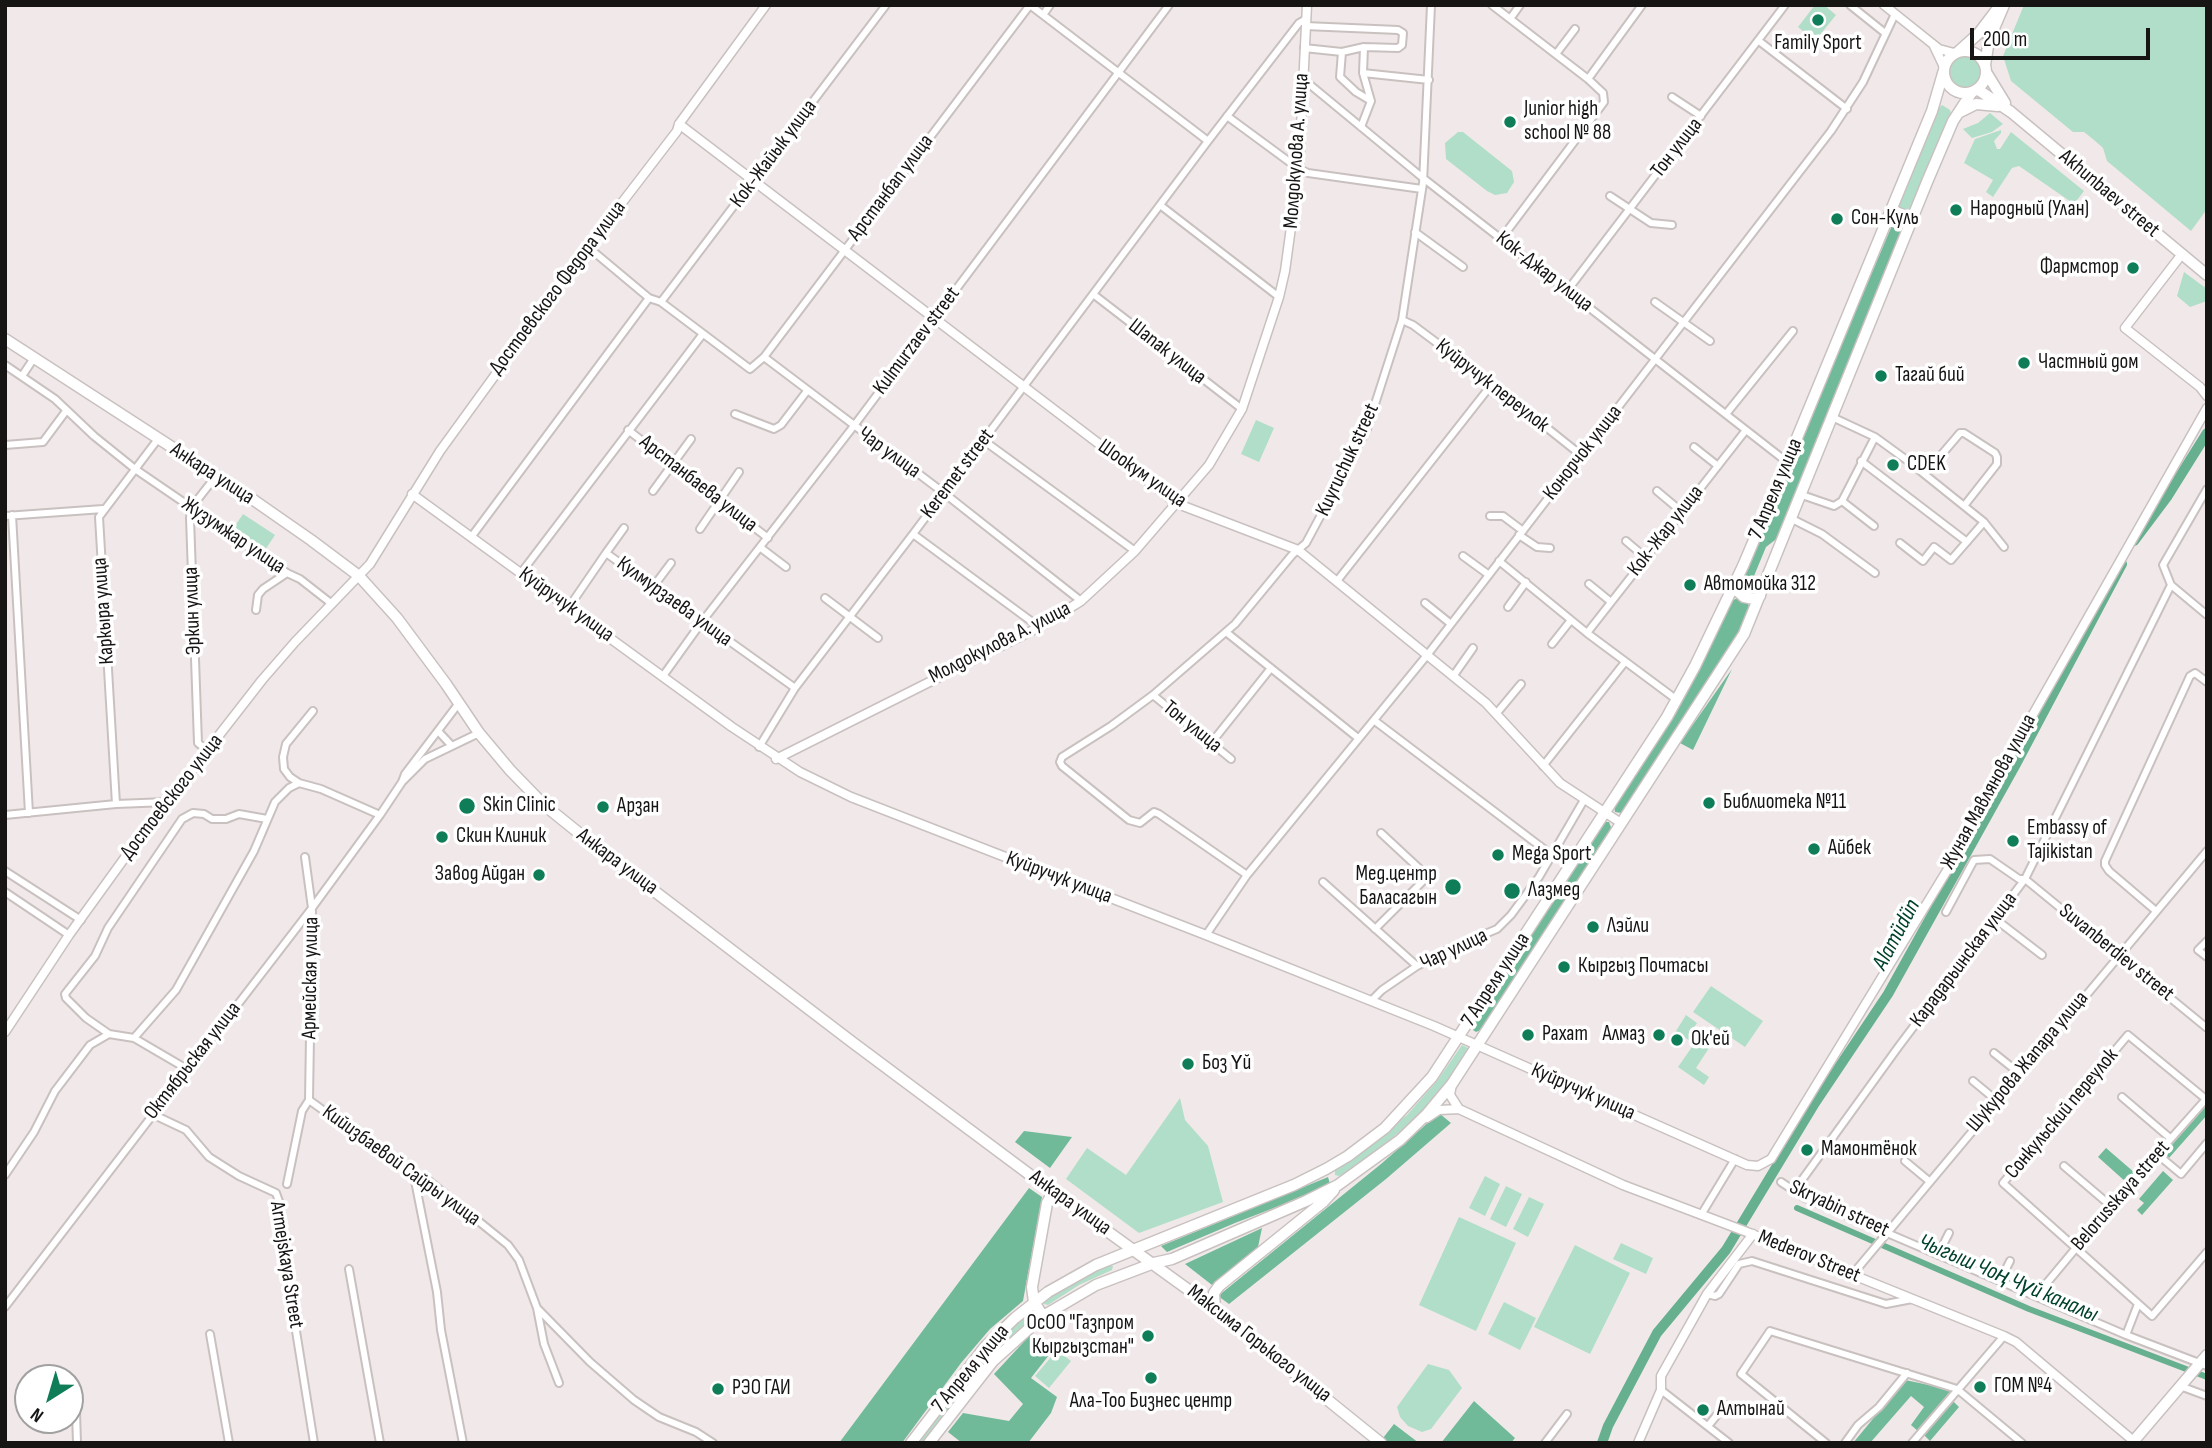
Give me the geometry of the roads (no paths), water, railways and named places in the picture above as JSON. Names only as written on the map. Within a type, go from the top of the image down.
[{"type":"main road","points":[[2002,5],[1979,33],[1956,52],[1944,69],[1946,82],[1955,90],[1975,90],[2011,112]]},
{"type":"main road","points":[[1975,90],[1982,84],[1989,40],[2002,5]]},
{"type":"main road","points":[[1956,52],[1973,52],[1986,69],[1995,91],[2011,112]]},
{"type":"main road","name":"7 Апреля улица","points":[[911,1443],[985,1347],[1034,1302],[1080,1273],[1134,1248],[1294,1185],[1326,1169],[1385,1128],[1419,1094],[1445,1059],[1677,700],[1735,585],[1932,111],[1944,69]]},
{"type":"main road","name":"7 Апреля улица","points":[[929,1443],[993,1361],[1043,1316],[1096,1284],[1184,1254],[1306,1202],[1338,1185],[1381,1156],[1415,1126],[1452,1084],[1734,653],[1802,495],[1956,115],[1975,90]]},
{"type":"main road","points":[[1956,115],[1964,108],[1987,103],[2011,112]]},
{"type":"main road","name":"Akhunbaev street","points":[[2011,112],[2207,275]]},
{"type":"main road","points":[[1891,210],[1912,219]]},
{"type":"main road","name":"Анкара улица","points":[[5,339],[312,540],[359,576],[397,618],[479,733],[526,788],[590,842],[1053,1192],[1134,1248]]},
{"type":"main road","points":[[1735,585],[1736,590],[1744,597],[1754,599],[1760,596]]},
{"type":"main road","points":[[1215,1309],[1214,1293],[1219,1286],[1323,1202],[1338,1185],[1326,1169]]},
{"type":"main road","points":[[1043,1316],[1034,1302],[1032,1287],[1046,1203],[1053,1192]]},
{"type":"main road","name":"Максима Горького улица","points":[[1134,1248],[1215,1309],[1381,1443]]},
{"type":"main road","points":[[2134,1442],[2183,1382],[2204,1361]]},
{"type":"street","name":"Достоевского Федора улица","points":[[359,576],[385,542],[447,441],[588,247],[677,131],[678,124],[766,5]]},
{"type":"street","name":"Кок-Жайык улица","points":[[661,302],[886,5]]},
{"type":"street","name":"Арстанбап улица","points":[[702,335],[750,369],[764,357],[1030,5],[1208,141]]},
{"type":"street","points":[[1042,15],[1050,5]]},
{"type":"street","name":"Kulmurzaev street","points":[[663,676],[1169,5]]},
{"type":"street","name":"Молдокулова А. улица","points":[[776,759],[1039,627],[1081,601],[1135,551],[1209,465],[1242,409],[1285,271],[1298,169],[1307,5]]},
{"type":"street","name":"Kuyruchuk street","points":[[1247,875],[1159,814],[1154,812],[1140,823],[1129,820],[1060,762],[1062,757],[1153,695],[1226,632],[1306,543],[1324,514],[1367,429],[1402,320],[1422,189],[1431,5]]},
{"type":"street","points":[[1492,5],[1588,79],[1602,93],[1604,102],[1502,239]]},
{"type":"street","points":[[1510,19],[1520,5]]},
{"type":"street","points":[[1588,79],[1642,5]]},
{"type":"street","name":"Тон улица","points":[[1567,291],[1785,5]]},
{"type":"street","points":[[1850,5],[1885,33]]},
{"type":"street","points":[[1884,5],[1939,49],[1956,52]]},
{"type":"street","name":"Конорчок улица","points":[[1206,935],[1247,875],[1428,654],[1847,109],[1863,82],[1895,14]]},
{"type":"street","points":[[1304,48],[1342,52],[1364,47],[1398,48],[1402,45],[1403,33],[1398,30],[1305,22]]},
{"type":"street","name":"Keremet street","points":[[759,747],[795,688],[1227,116],[1299,23],[1305,22]]},
{"type":"street","points":[[1556,54],[1575,29]]},
{"type":"street","points":[[1759,41],[1847,109]]},
{"type":"street","points":[[1933,44],[1944,69]]},
{"type":"street","points":[[1361,127],[1371,101],[1363,73],[1364,47]]},
{"type":"street","points":[[1342,52],[1340,77],[1371,101]]},
{"type":"street","points":[[1363,73],[1429,80]]},
{"type":"street","name":"Кок-Джар улица","points":[[1303,79],[1423,178],[1787,462]]},
{"type":"street","points":[[1672,97],[1701,116]]},
{"type":"street","points":[[1227,116],[1298,169],[1308,173],[1422,189]]},
{"type":"street","name":"Шоокум улица","points":[[678,124],[1178,504],[1298,550],[1454,675],[1496,714],[1560,783],[1621,823]]},
{"type":"street","points":[[1610,196],[1651,223],[1672,225]]},
{"type":"street","points":[[1160,205],[1279,297]]},
{"type":"street","points":[[1415,232],[1463,267]]},
{"type":"street","points":[[521,573],[702,335],[661,302],[649,298],[588,247]]},
{"type":"street","points":[[2182,254],[2125,328],[2200,387],[2207,396]]},
{"type":"street","name":"Шапак улица","points":[[1093,294],[1242,409]]},
{"type":"street","points":[[472,536],[649,298]]},
{"type":"street","points":[[1655,302],[1710,341]]},
{"type":"street","name":"Куйручук переулок","points":[[1402,320],[1413,325],[1492,384],[1581,455]]},
{"type":"street","points":[[1726,414],[1793,331]]},
{"type":"street","name":"Чар улица","points":[[764,357],[1081,601]]},
{"type":"street","points":[[22,376],[34,358]]},
{"type":"street","name":"Жузумжар улица","points":[[5,365],[55,399],[135,469],[287,573],[300,579],[332,604]]},
{"type":"street","points":[[1337,581],[1492,384]]},
{"type":"street","points":[[736,414],[774,429],[781,425],[807,391]]},
{"type":"street","name":"Жуная Мавлянова улица","points":[[1758,1166],[1766,1163],[1775,1153],[1954,859],[2207,408]]},
{"type":"street","points":[[5,445],[43,442],[66,411]]},
{"type":"street","points":[[1832,417],[1875,438],[1925,474],[1984,522],[2004,547]]},
{"type":"street","name":"Арстанбаева улица","points":[[628,430],[768,538]]},
{"type":"street","name":"Кок-Жар улица","points":[[1587,633],[1746,430]]},
{"type":"street","points":[[1925,474],[1960,433],[1995,453],[1997,464],[1965,506]]},
{"type":"street","points":[[1802,495],[1835,506],[1842,501],[1875,438]]},
{"type":"street","points":[[29,813],[9,516],[103,509],[158,439]]},
{"type":"street","points":[[653,491],[691,439]]},
{"type":"street","points":[[983,440],[1135,551]]},
{"type":"street","points":[[1693,447],[1718,466]]},
{"type":"street","points":[[1861,461],[1967,542]]},
{"type":"street","points":[[699,529],[739,472]]},
{"type":"street","points":[[191,508],[216,476]]},
{"type":"street","name":"Карадарьинская улица","points":[[1794,1191],[2025,879],[2171,585],[2163,565],[2207,489]]},
{"type":"street","points":[[1657,491],[1682,512]]},
{"type":"street","name":"Куйручук улица","points":[[412,495],[776,759],[851,797],[1459,1037],[1747,1165],[1758,1166]]},
{"type":"street","points":[[1842,501],[1874,526]]},
{"type":"street","name":"Эркин улица","points":[[191,508],[198,743],[208,751]]},
{"type":"street","name":"Каркыра улица","points":[[103,509],[99,517],[116,804]]},
{"type":"street","points":[[1490,516],[1503,516],[1537,547],[1550,548]]},
{"type":"street","points":[[1792,519],[1822,534],[1875,573]]},
{"type":"street","points":[[1900,543],[1923,561],[1934,547],[1951,560],[1984,522]]},
{"type":"street","points":[[606,553],[624,528]]},
{"type":"street","points":[[913,534],[1039,627]]},
{"type":"street","points":[[1626,541],[1646,558]]},
{"type":"street","points":[[761,548],[786,567]]},
{"type":"street","name":"Кулмурзаева улица","points":[[569,607],[606,553],[795,688]]},
{"type":"street","points":[[1463,556],[1489,575]]},
{"type":"street","points":[[1499,561],[1625,663],[1677,700]]},
{"type":"street","points":[[653,587],[671,563]]},
{"type":"street","points":[[256,610],[258,595],[262,589],[287,573]]},
{"type":"street","name":"Достоевского улица","points":[[5,1032],[69,935],[167,802],[287,650],[359,576]]},
{"type":"street","points":[[1508,607],[1526,582]]},
{"type":"street","points":[[1589,584],[1611,603]]},
{"type":"street","points":[[2171,585],[2207,615]]},
{"type":"street","points":[[825,598],[878,638]]},
{"type":"street","points":[[1425,603],[1451,624]]},
{"type":"street","points":[[1552,644],[1571,620]]},
{"type":"street","points":[[1226,632],[1358,738]]},
{"type":"street","points":[[1454,675],[1473,648]]},
{"type":"street","points":[[1544,766],[1625,663]]},
{"type":"street","points":[[1212,742],[1271,668]]},
{"type":"street","points":[[2156,911],[2109,871],[2105,861],[2190,676],[2195,673],[2207,682]]},
{"type":"street","points":[[1496,714],[1521,684]]},
{"type":"street","name":"Тон улица","points":[[1153,695],[1231,759]]},
{"type":"street","name":"Октябрьская улица","points":[[402,782],[405,774],[459,703]]},
{"type":"street","points":[[313,710],[286,744],[284,769],[299,783],[321,789],[380,815]]},
{"type":"street","points":[[1375,721],[1553,856]]},
{"type":"street","points":[[438,731],[452,746]]},
{"type":"street","name":"Октябрьская улица","points":[[5,1307],[312,908],[402,782],[425,759],[479,733]]},
{"type":"street","points":[[134,1038],[176,990],[254,851],[275,802],[289,788],[299,783]]},
{"type":"street","name":"Чар улица","points":[[1370,1001],[1418,966],[1451,948],[1497,929],[1511,915],[1553,856],[1584,800]]},
{"type":"street","points":[[5,815],[167,802]]},
{"type":"street","points":[[187,1069],[134,1038],[109,1034],[78,1011],[65,994],[95,956],[108,928],[181,819],[193,813],[204,814],[212,819],[226,819],[239,814],[267,819]]},
{"type":"street","points":[[1375,929],[1425,879],[1424,873],[1381,833]]},
{"type":"street","name":"Шукурова Жапара улица","points":[[1852,1275],[2207,851]]},
{"type":"street","name":"Армейская улица","points":[[287,1184],[302,1111],[309,1100],[312,908],[304,857]]},
{"type":"street","name":"Suvanberdiev street","points":[[1946,912],[1974,860],[1990,859],[2019,879],[2025,879],[2207,1028]]},
{"type":"street","points":[[5,871],[81,920]]},
{"type":"street","points":[[1323,882],[1418,966]]},
{"type":"street","points":[[5,892],[69,935]]},
{"type":"street","points":[[47,919],[56,904]]},
{"type":"street","points":[[1994,918],[2042,955]]},
{"type":"street","points":[[2207,941],[2198,950],[2207,957]]},
{"type":"street","points":[[5,1175],[34,1132],[55,1091],[90,1045],[109,1034]]},
{"type":"street","name":"Сонкульский переулок","points":[[2138,1304],[2003,1183],[2128,1035],[2206,1099]]},
{"type":"street","points":[[1994,1053],[2019,1073]]},
{"type":"street","points":[[1973,1081],[1996,1100]]},
{"type":"street","points":[[1415,1126],[1439,1110],[1459,1109],[1450,1095],[1452,1084]]},
{"type":"street","points":[[2122,1097],[2170,1138]]},
{"type":"street","name":"Belorusskaya street","points":[[2036,1296],[2206,1099]]},
{"type":"street","name":"Кийизбаевой Сайры улица","points":[[309,1100],[414,1176],[424,1177],[508,1245],[519,1260],[537,1308],[544,1344],[559,1383]]},
{"type":"street","name":"Mederov Street","points":[[1459,1109],[1623,1185],[1750,1233],[2004,1336],[2016,1342],[2134,1442]]},
{"type":"street","name":"Armejskaya Street","points":[[152,1114],[186,1130],[209,1157],[276,1194],[281,1207],[283,1250],[314,1443]]},
{"type":"street","points":[[2157,1154],[2181,1174],[2207,1143]]},
{"type":"street","points":[[1701,1215],[1735,1159]]},
{"type":"street","points":[[1905,1161],[1929,1181]]},
{"type":"street","points":[[2064,1166],[2111,1206]]},
{"type":"street","points":[[414,1176],[463,1443]]},
{"type":"street","name":"Skryabin street","points":[[1781,1182],[1794,1191],[1886,1232],[2126,1335],[2204,1361]]},
{"type":"street","points":[[1729,1443],[1661,1390],[1659,1385],[1661,1376],[1707,1294],[1750,1233]]},
{"type":"street","points":[[1938,1255],[1949,1233]]},
{"type":"street","points":[[2126,1335],[2138,1304],[2152,1316],[2207,1252]]},
{"type":"street","points":[[1707,1294],[1719,1294],[1739,1265],[1752,1261],[1886,1304],[1912,1299]]},
{"type":"street","points":[[2000,1281],[2010,1261]]},
{"type":"street","points":[[349,1269],[380,1443]]},
{"type":"street","points":[[537,1308],[590,1362],[634,1400],[659,1416],[696,1432],[713,1443]]},
{"type":"street","points":[[1826,1443],[1741,1374],[1770,1331],[1957,1389],[2022,1443]]},
{"type":"street","points":[[210,1334],[229,1443]]},
{"type":"street","points":[[1912,1443],[2004,1336]]},
{"type":"street","points":[[1845,1443],[1858,1425],[1879,1407],[1907,1373]]},
{"type":"street","points":[[2183,1382],[2207,1396]]},
{"type":"street","points":[[1638,1443],[1661,1390]]},
{"type":"street","points":[[1708,1426],[1725,1405]]},
{"type":"street","points":[[1545,1443],[1567,1414]]},
{"type":"waterway","name":"Alamüdün","points":[[2134,541],[2167,497],[2207,433]]},
{"type":"waterway","name":"Alamüdün","points":[[1602,1443],[1608,1426],[1657,1333],[1726,1250],[1815,1103],[1888,994],[2016,764],[2122,564]]},
{"type":"waterway","name":"Чыгыш Чоң Чүй каналы","points":[[1797,1208],[2029,1309],[2207,1377]]},
{"type":"place","name":"Family Sport","points":[[1818,20]]},
{"type":"place","name":"Junior high school № 88","points":[[1510,122]]},
{"type":"place","name":"Народный (Улан)","points":[[1956,210]]},
{"type":"place","name":"Сон-Куль","points":[[1837,219]]},
{"type":"place","name":"Фармстор","points":[[2133,268]]},
{"type":"place","name":"Частный дом","points":[[2024,363]]},
{"type":"place","name":"Тагай бий","points":[[1881,376]]},
{"type":"place","name":"CDEK","points":[[1893,465]]},
{"type":"place","name":"Автомойка 312","points":[[1690,585]]},
{"type":"place","name":"Библиотека №11","points":[[1709,803]]},
{"type":"place","name":"Skin Clinic","points":[[467,806]]},
{"type":"place","name":"Арзан","points":[[603,807]]},
{"type":"place","name":"Скин Клиник","points":[[442,837]]},
{"type":"place","name":"Embassy of Tajikistan","points":[[2013,841]]},
{"type":"place","name":"Айбек","points":[[1814,849]]},
{"type":"place","name":"Mega Sport","points":[[1498,855]]},
{"type":"place","name":"Завод Айдан","points":[[539,875]]},
{"type":"place","name":"Мед.центр Баласагын","points":[[1453,887]]},
{"type":"place","name":"Лазмед","points":[[1512,891]]},
{"type":"place","name":"Лэйли","points":[[1593,927]]},
{"type":"place","name":"Кыргыз Почтасы","points":[[1564,967]]},
{"type":"place","name":"Рахат","points":[[1528,1035]]},
{"type":"place","name":"Алмаз","points":[[1659,1035]]},
{"type":"place","name":"Ок'ей","points":[[1677,1040]]},
{"type":"place","name":"Боз Үй","points":[[1188,1064]]},
{"type":"place","name":"Мамонтёнок","points":[[1807,1150]]},
{"type":"place","name":"ОсОО \"Газпром Кыргызстан\"","points":[[1148,1336]]},
{"type":"place","name":"Ала-Тоо Бизнес центр","points":[[1151,1378]]},
{"type":"place","name":"ГОМ №4","points":[[1980,1387]]},
{"type":"place","name":"РЭО ГАИ","points":[[718,1389]]},
{"type":"place","name":"Алтынай","points":[[1703,1410]]}]
